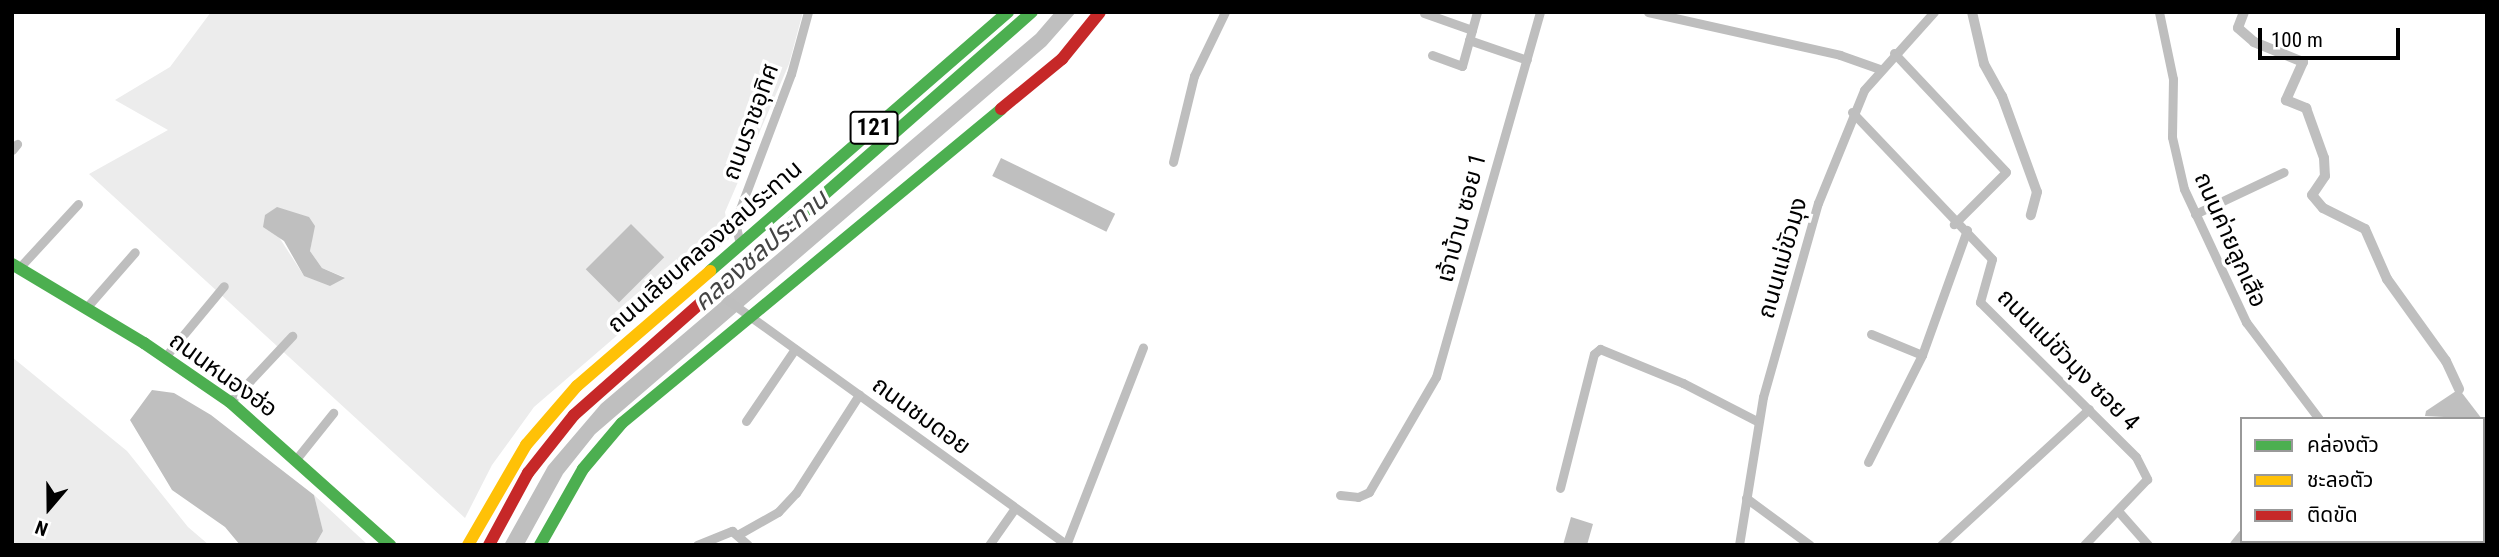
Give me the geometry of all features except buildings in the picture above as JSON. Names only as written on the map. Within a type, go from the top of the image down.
[{"type":"main road","name":"ถนนเลียบคลองชลประทาน","points":[[468,545],[509,471],[545,420],[587,377],[1007,12]]},
{"type":"main road","name":"ถนนเลียบคลองชลประทาน","points":[[489,545],[528,474],[560,430],[1032,12]]},
{"type":"main road","points":[[540,545],[576,480],[608,436],[1062,59],[1100,12]]},
{"type":"main road","points":[[740,244],[752,258]]},
{"type":"main road","name":"ถนนหนองฮ่อ","points":[[16,266],[164,357],[230,402],[297,458],[390,545]]},
{"type":"street","name":"ถนนราชอุทิศ","points":[[740,244],[735,222],[791,74],[808,12]]},
{"type":"street","points":[[1173,162],[1194,76],[1225,12]]},
{"type":"street","points":[[1432,55],[1462,66],[1477,12]]},
{"type":"street","name":"เจ้าบ้าน ซอย 1","points":[[1340,495],[1358,498],[1369,492],[1409,429],[1445,352],[1540,12]]},
{"type":"street","points":[[1648,12],[1828,52],[1880,69]]},
{"type":"street","name":"ถนนแม่ขัวมุง","points":[[1739,545],[1757,421],[1809,230],[1852,112],[1880,69],[1934,12]]},
{"type":"street","name":"ถนนค่ายลูกเสือ","points":[[2159,12],[2175,90],[2172,137],[2177,167],[2195,214],[2246,322],[2317,417]]},
{"type":"street","points":[[1424,13],[1527,60]]},
{"type":"street","points":[[1894,53],[2006,172],[1954,224]]},
{"type":"street","name":"ถนนแม่ขัวมุง ซอย 4","points":[[1852,112],[1954,224],[1967,230],[1992,259],[1980,302],[2136,457],[2147,479],[2119,512]]},
{"type":"street","points":[[2195,214],[2284,172]]},
{"type":"street","points":[[16,266],[78,204]]},
{"type":"street","points":[[1868,462],[1922,355],[1967,230]]},
{"type":"street","points":[[86,308],[135,252]]},
{"type":"street","points":[[164,357],[224,286]]},
{"type":"street","name":"ถนนชมดอย","points":[[715,291],[1066,545]]},
{"type":"street","points":[[1871,334],[1922,355]]},
{"type":"street","points":[[230,402],[292,336]]},
{"type":"street","points":[[1066,545],[1143,348]]},
{"type":"street","points":[[746,421],[795,349]]},
{"type":"street","points":[[1560,488],[1594,354],[1600,349],[1683,383],[1757,421]]},
{"type":"street","points":[[739,534],[778,512],[796,493],[859,395]]},
{"type":"street","points":[[1941,545],[2089,409]]},
{"type":"street","points":[[297,458],[333,413]]},
{"type":"street","points":[[1746,498],[1810,545]]},
{"type":"street","points":[[989,545],[1015,508]]},
{"type":"street","points":[[2084,545],[2119,512],[2148,545]]},
{"type":"street","points":[[697,545],[732,531],[739,534],[748,545]]},
{"type":"shaded area","points":[[211,12],[803,12],[789,64],[725,212],[729,239],[534,407],[492,465],[465,518],[89,174],[168,130],[115,100],[170,67]],"holes":[[[277,234],[312,239],[310,251],[322,268],[344,277],[304,276]]]},
{"type":"shaded area","points":[[1055,12],[1076,12],[1046,46],[595,434],[563,474],[524,545],[504,545],[548,466],[601,404],[1036,34]]},
{"type":"shaded area","points":[[1001,158],[1115,214],[1106,232],[992,176]]},
{"type":"shaded area","points":[[277,207],[309,217],[315,226],[310,251],[322,268],[345,278],[330,286],[304,276],[284,241],[263,227],[265,215]]},
{"type":"shaded area","points":[[631,224],[664,257],[619,302],[586,269]]},
{"type":"shaded area","points":[[12,357],[127,451],[188,527],[209,545],[12,545]]},
{"type":"shaded area","points":[[2459,389],[2480,417],[2425,416],[2426,411]]},
{"type":"shaded area","points":[[152,390],[174,393],[211,415],[314,495],[323,531],[315,545],[240,545],[225,527],[172,490],[130,420]]},
{"type":"shaded area","points":[[314,495],[368,545],[315,545],[323,531]]},
{"type":"shaded area","points":[[1571,517],[1593,524],[1587,545],[1563,545]]},
{"type":"waterway","points":[[1972,12],[1984,64],[2002,96],[2037,192],[2031,215]]},
{"type":"waterway","points":[[2244,12],[2238,28],[2254,42],[2303,62],[2286,100],[2306,108],[2324,158],[2325,176],[2312,195],[2323,208],[2365,229],[2387,279],[2446,361],[2459,389]]},
{"type":"traffic: fast","points":[[710,271],[1008,12]]},
{"type":"traffic: fast","points":[[720,286],[1032,12]]},
{"type":"traffic: fast","points":[[540,545],[583,469],[622,423],[1001,109]]},
{"type":"traffic: fast","points":[[12,264],[144,343],[230,402],[390,545]]},
{"type":"traffic: slow","points":[[468,545],[526,445],[577,386],[710,271]]},
{"type":"traffic: jam","points":[[1001,109],[1062,59],[1100,12]]},
{"type":"traffic: jam","points":[[489,545],[528,473],[574,415],[720,286]]},
{"type":"water label","name":"คลองชลประทาน","points":[[761,251]]}]
